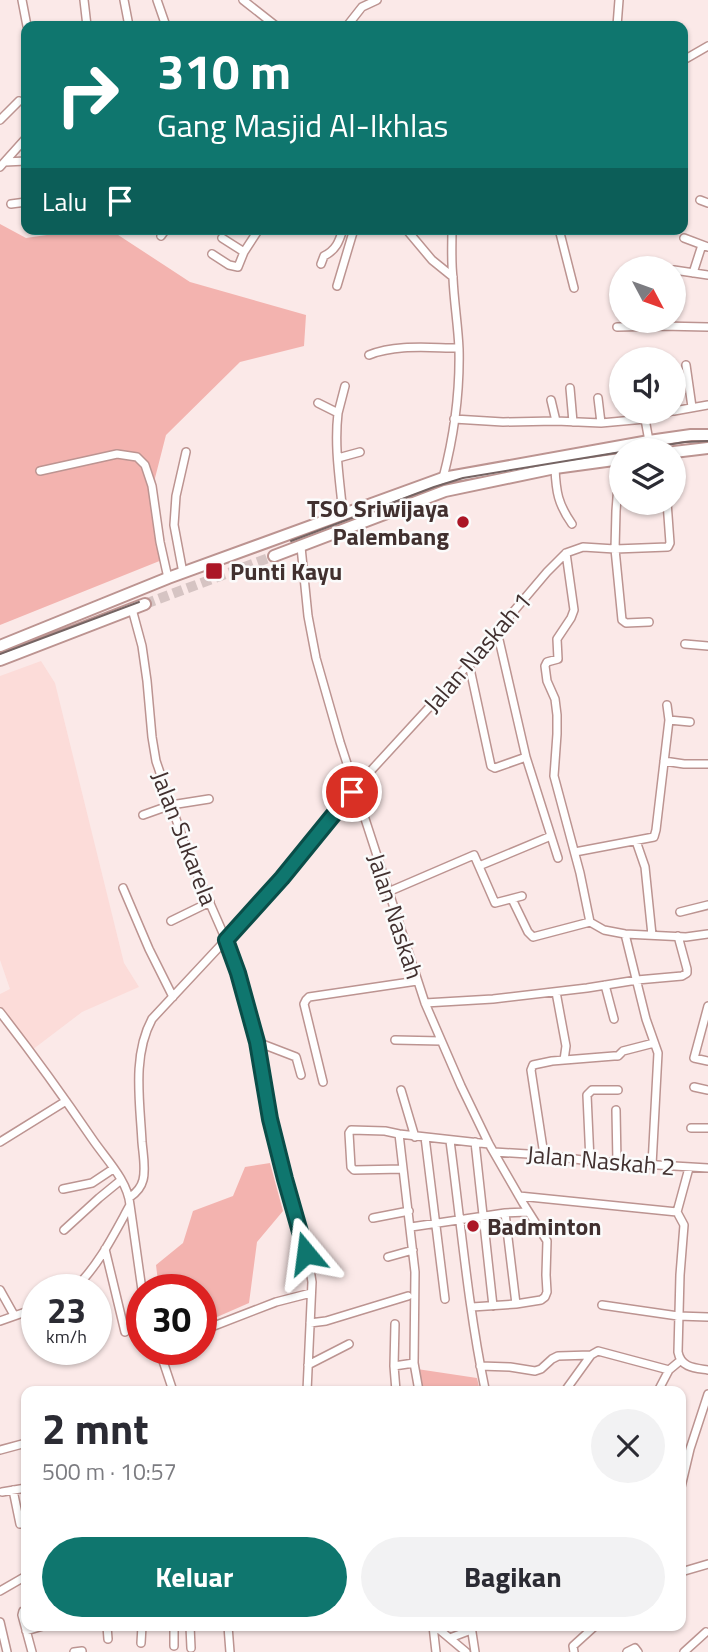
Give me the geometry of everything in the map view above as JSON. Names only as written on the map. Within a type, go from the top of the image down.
[{"type":"highway","points":[[673,438],[708,435]]},
{"type":"highway","points":[[686,451],[708,448]]},
{"type":"highway","points":[[0,646],[168,578],[443,478],[609,449]]},
{"type":"highway","points":[[274,556],[445,491],[555,468],[609,461]]},
{"type":"highway","points":[[0,660],[145,604]]},
{"type":"street","points":[[22,0],[26,21]]},
{"type":"street","points":[[84,0],[86,21]]},
{"type":"street","points":[[124,0],[128,21]]},
{"type":"street","points":[[157,0],[164,21]]},
{"type":"street","points":[[243,0],[270,21]]},
{"type":"street","points":[[350,21],[362,7],[377,0]]},
{"type":"street","points":[[617,21],[619,0]]},
{"type":"street","points":[[688,58],[708,46]]},
{"type":"street","points":[[0,120],[19,101]]},
{"type":"street","points":[[3,164],[21,144]]},
{"type":"street","points":[[3,164],[21,162]]},
{"type":"street","points":[[11,204],[21,203]]},
{"type":"street","points":[[212,254],[237,268],[255,235]]},
{"type":"street","points":[[321,264],[324,256],[331,253],[338,243],[341,235]]},
{"type":"street","points":[[337,286],[352,235]]},
{"type":"street","points":[[411,235],[432,260],[453,277]]},
{"type":"street","points":[[443,478],[449,456],[459,370],[452,235]]},
{"type":"street","points":[[561,235],[574,288]]},
{"type":"street","points":[[684,238],[705,246],[693,273]]},
{"type":"street","points":[[222,239],[244,251]]},
{"type":"street","points":[[686,272],[708,275]]},
{"type":"street","points":[[686,327],[708,327]]},
{"type":"street","points":[[369,355],[396,348],[459,348]]},
{"type":"street","points":[[686,365],[692,407]]},
{"type":"street","points":[[343,515],[336,434],[345,386]]},
{"type":"street","points":[[570,388],[573,422]]},
{"type":"street","points":[[598,398],[601,423]]},
{"type":"street","points":[[551,400],[556,421]]},
{"type":"street","points":[[318,403],[338,413]]},
{"type":"street","points":[[686,408],[708,405]]},
{"type":"street","points":[[454,419],[609,422]]},
{"type":"street","points":[[338,458],[360,452]]},
{"type":"street","points":[[40,471],[117,454],[138,457],[145,465],[152,486],[168,578]]},
{"type":"street","points":[[183,573],[174,524],[176,496],[184,459]]},
{"type":"street","points":[[555,468],[561,506],[572,524]]},
{"type":"street","points":[[616,515],[615,549],[622,621],[626,624],[649,622]]},
{"type":"street","points":[[590,922],[575,852],[554,776],[557,734],[555,699],[546,678],[545,666],[547,662],[558,659],[557,639],[574,610],[566,554],[583,547],[615,549],[670,546],[668,515]]},
{"type":"street","name":"Jalan Naskah","points":[[301,547],[308,616],[316,658],[417,981],[489,1144],[547,1241],[545,1297],[516,1304],[472,1307]]},
{"type":"street","name":"Jalan Naskah 1","points":[[87,1274],[105,1249],[139,1189],[144,1175],[140,1056],[142,1043],[152,1019],[287,872],[355,788],[566,554]]},
{"type":"street","name":"Jalan Sukarela","points":[[132,609],[142,646],[156,761],[187,851],[238,973],[257,1042],[270,1119],[310,1272],[307,1386]]},
{"type":"street","points":[[498,631],[526,757],[558,858]]},
{"type":"street","points":[[685,644],[708,646]]},
{"type":"street","points":[[469,664],[491,766],[495,768],[526,757]]},
{"type":"street","points":[[575,852],[652,838],[654,835],[669,720],[667,705]]},
{"type":"street","points":[[669,720],[690,722]]},
{"type":"street","points":[[664,761],[708,764]]},
{"type":"street","points":[[143,815],[171,806],[209,799]]},
{"type":"street","points":[[479,866],[551,836]]},
{"type":"street","points":[[636,841],[645,867],[652,935]]},
{"type":"street","points":[[388,892],[473,856],[476,857],[494,902],[522,896]]},
{"type":"street","points":[[123,888],[173,997]]},
{"type":"street","points":[[512,899],[533,937],[590,922],[604,930],[625,934],[708,934]]},
{"type":"street","points":[[172,921],[209,902]]},
{"type":"street","points":[[680,912],[708,905]]},
{"type":"street","points":[[625,934],[658,1057],[652,1165]]},
{"type":"street","points":[[425,1003],[492,999],[679,977],[685,975],[687,969],[678,936]]},
{"type":"street","points":[[323,1082],[304,1004],[306,1000],[309,997],[417,981]]},
{"type":"street","points":[[605,985],[614,1019]]},
{"type":"street","points":[[556,992],[566,1046],[564,1060]]},
{"type":"street","points":[[708,1006],[706,1026],[694,1058],[708,1061]]},
{"type":"street","points":[[0,1012],[3,1021],[66,1101],[121,1180],[130,1201],[140,1274]]},
{"type":"street","points":[[395,1040],[442,1041]]},
{"type":"street","points":[[257,1042],[296,1057],[302,1075]]},
{"type":"street","points":[[544,1155],[531,1067],[538,1063],[618,1056],[623,1051],[654,1043]]},
{"type":"street","points":[[694,1087],[708,1090]]},
{"type":"street","points":[[401,1090],[415,1137]]},
{"type":"street","points":[[590,1161],[587,1095],[592,1090],[618,1090]]},
{"type":"street","points":[[0,1142],[66,1101]]},
{"type":"street","points":[[616,1110],[617,1163]]},
{"type":"street","points":[[691,1128],[708,1128]]},
{"type":"street","points":[[403,1169],[354,1170],[351,1167],[351,1130],[385,1131],[415,1137],[489,1144]]},
{"type":"street","points":[[399,1134],[415,1272],[414,1363],[418,1386]]},
{"type":"street","points":[[425,1137],[445,1298]]},
{"type":"street","points":[[450,1141],[468,1291],[486,1386]]},
{"type":"street","points":[[475,1142],[494,1306]]},
{"type":"street","name":"Jalan Naskah 2","points":[[494,1152],[708,1168]]},
{"type":"street","points":[[689,1168],[677,1212],[684,1225],[678,1352],[687,1366],[708,1370]]},
{"type":"street","points":[[63,1189],[92,1183],[113,1169]]},
{"type":"street","points":[[64,1230],[121,1180]]},
{"type":"street","points":[[519,1196],[677,1212]]},
{"type":"street","points":[[373,1218],[409,1210]]},
{"type":"street","points":[[411,1227],[528,1212]]},
{"type":"street","points":[[505,1213],[516,1304]]},
{"type":"street","points":[[105,1249],[125,1332]]},
{"type":"street","points":[[388,1257],[413,1250]]},
{"type":"street","points":[[0,1290],[14,1315]]},
{"type":"street","points":[[217,1325],[276,1301],[311,1293]]},
{"type":"street","points":[[310,1323],[326,1321],[408,1296]]},
{"type":"street","points":[[602,1305],[678,1316],[708,1317]]},
{"type":"street","points":[[0,1321],[21,1313]]},
{"type":"street","points":[[396,1324],[396,1386]]},
{"type":"street","points":[[309,1365],[349,1343]]},
{"type":"street","points":[[480,1366],[535,1371],[555,1357],[602,1351],[669,1370]]},
{"type":"street","points":[[569,1386],[591,1354]]},
{"type":"street","points":[[661,1386],[669,1370],[681,1360]]},
{"type":"street","points":[[394,1366],[414,1363]]},
{"type":"street","points":[[164,1365],[171,1386]]},
{"type":"street","points":[[686,1456],[708,1397]]},
{"type":"street","points":[[0,1450],[21,1444]]},
{"type":"street","points":[[2,1492],[21,1489]]},
{"type":"street","points":[[13,1490],[20,1524]]},
{"type":"street","points":[[686,1571],[708,1564]]},
{"type":"street","points":[[0,1591],[21,1579]]},
{"type":"street","points":[[0,1622],[7,1652]]},
{"type":"street","points":[[26,1631],[32,1652]]},
{"type":"street","points":[[107,1631],[108,1639]]},
{"type":"street","points":[[141,1643],[142,1631]]},
{"type":"street","points":[[174,1631],[174,1646]]},
{"type":"street","points":[[190,1631],[191,1648]]},
{"type":"street","points":[[228,1631],[230,1652]]},
{"type":"street","points":[[434,1631],[436,1652]]},
{"type":"street","points":[[441,1631],[466,1652]]},
{"type":"street","points":[[450,1638],[465,1631]]},
{"type":"street","points":[[472,1631],[475,1652]]},
{"type":"street","points":[[574,1652],[573,1646],[589,1631]]},
{"type":"street","points":[[685,1652],[706,1632]]},
{"type":"street","points":[[627,1652],[634,1648],[638,1652]]},
{"type":"shaded area","points":[[0,224],[26,238],[47,235],[118,235],[190,282],[306,315],[304,346],[240,362],[166,435],[155,478],[162,560],[0,625]]},
{"type":"shaded area","points":[[41,661],[55,683],[124,963],[139,987],[82,1012],[32,1050],[0,1007],[0,994],[10,989],[0,960],[0,676]]},
{"type":"shaded area","points":[[270,1163],[283,1211],[257,1242],[249,1303],[217,1317],[217,1274],[157,1274],[156,1265],[183,1243],[193,1211],[233,1196],[245,1167]]},
{"type":"shaded area","points":[[417,1369],[477,1378],[479,1386],[419,1386]]},
{"type":"tunnel","points":[[145,604],[274,556]]},
{"type":"tram line","points":[[686,442],[708,441]]},
{"type":"tram line","points":[[291,541],[463,478],[609,454]]},
{"type":"tram line","points":[[0,654],[139,602]]},
{"type":"place","name":"TSO Sriwijaya Palembang","points":[[463,522]]},
{"type":"place","name":"Punti Kayu","points":[[214,571]]},
{"type":"place","name":"Badminton","points":[[473,1226]]},
{"type":"route","points":[[306,1253],[270,1119],[257,1042],[226,940],[282,878],[352,792]]}]
